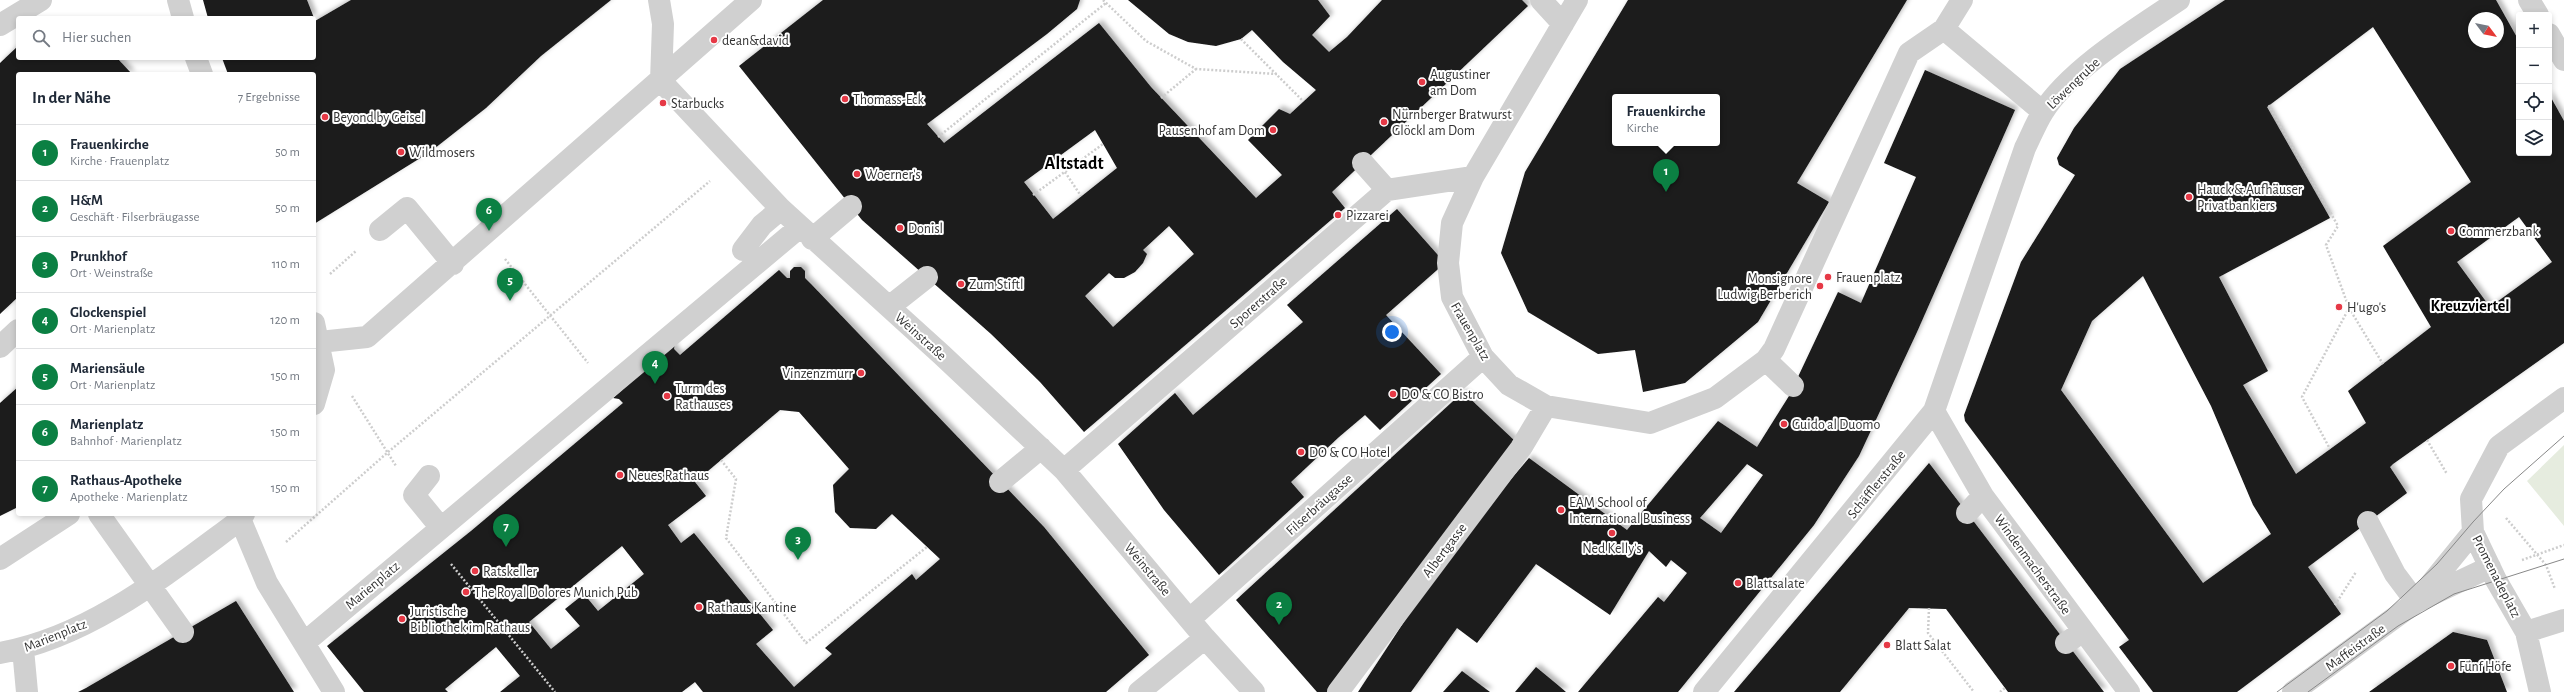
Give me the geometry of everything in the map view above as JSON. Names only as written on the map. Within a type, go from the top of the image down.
[{"type":"street","points":[[0,25],[41,0]]},
{"type":"street","points":[[178,0],[182,16]]},
{"type":"street","points":[[659,0],[663,24],[661,81],[780,209],[806,233]]},
{"type":"street","points":[[316,397],[324,370],[317,346],[329,341],[367,337],[486,235],[661,81],[728,7],[751,0]]},
{"type":"street","points":[[1540,0],[1563,24]]},
{"type":"street","name":"Frauenplatz","points":[[1577,0],[1473,177],[1452,223],[1448,263],[1452,297],[1483,357],[1509,385],[1546,406],[1650,423],[1715,398],[1766,360],[1774,349],[1909,53],[1944,29],[1962,0]]},
{"type":"street","name":"Löwengrube","points":[[1994,244],[2025,148],[2043,112],[2070,82],[2114,45],[2151,8],[2179,0]]},
{"type":"street","points":[[2529,0],[2536,12]]},
{"type":"street","points":[[1944,29],[2043,112]]},
{"type":"street","points":[[2552,39],[2564,60]]},
{"type":"street","points":[[197,60],[201,72]]},
{"type":"street","points":[[1363,163],[1388,190],[1473,177]]},
{"type":"street","name":"Sporerstraße","points":[[1064,470],[1388,190]]},
{"type":"street","name":"Marienplatz","points":[[0,653],[23,649],[89,622],[149,587],[241,516],[259,565],[273,594],[309,652],[441,528],[608,388],[641,367],[806,233],[851,206]]},
{"type":"street","points":[[380,230],[407,208],[452,264]]},
{"type":"street","points":[[739,245],[780,209]]},
{"type":"street","name":"Weinstraße","points":[[806,233],[889,307],[1064,470],[1205,638],[1254,692]]},
{"type":"street","name":"Schäfflerstraße","points":[[1704,692],[1934,411],[1994,244]]},
{"type":"street","name":"Weinstraße","points":[[889,307],[927,277]]},
{"type":"street","points":[[0,347],[16,332]]},
{"type":"street","name":"Filserbräugasse","points":[[1190,619],[1483,357]]},
{"type":"street","points":[[1766,360],[1794,386]]},
{"type":"street","name":"Promenadeplatz","points":[[2564,398],[2499,446],[2471,499],[2473,532],[2490,567],[2526,632],[2564,620]]},
{"type":"street","name":"Albertgasse","points":[[1338,692],[1521,448],[1546,406]]},
{"type":"street","name":"Windenmacherstraße","points":[[1934,411],[1983,496],[2074,637],[2129,692]]},
{"type":"street","points":[[1000,482],[1041,448]]},
{"type":"street","points":[[424,486],[441,528]]},
{"type":"street","points":[[1967,513],[1983,496]]},
{"type":"street","points":[[0,559],[67,516]]},
{"type":"street","points":[[100,516],[149,587],[183,632]]},
{"type":"street","points":[[2368,522],[2395,574],[2416,602]]},
{"type":"street","name":"Maffeistraße","points":[[2416,602],[2473,532]]},
{"type":"street","name":"Maffeistraße","points":[[2293,692],[2416,602],[2490,567]]},
{"type":"street","points":[[2526,632],[2540,692]]},
{"type":"street","points":[[1139,692],[1205,638]]},
{"type":"street","points":[[23,649],[27,692]]},
{"type":"street","points":[[309,652],[334,692]]},
{"type":"path","points":[[1103,0],[1146,41],[1196,69],[1277,74]]},
{"type":"path","points":[[938,137],[1106,3]]},
{"type":"path","points":[[1241,39],[1303,101]]},
{"type":"path","points":[[1161,98],[1196,69]]},
{"type":"path","points":[[2269,105],[2338,226],[2326,245],[2349,308],[2383,364]]},
{"type":"path","points":[[1033,194],[1103,144]]},
{"type":"path","points":[[316,515],[387,453],[551,317],[735,160]]},
{"type":"path","points":[[1065,172],[1081,196]]},
{"type":"path","points":[[486,235],[608,388]]},
{"type":"path","points":[[2330,449],[2302,397],[2349,308]]},
{"type":"path","points":[[349,392],[387,453],[424,486]]},
{"type":"path","points":[[721,460],[736,479],[726,538],[806,643],[927,547]]},
{"type":"path","points":[[2477,486],[2546,565],[2556,590]]},
{"type":"path","points":[[259,565],[315,516]]},
{"type":"path","points":[[2490,567],[2538,556],[2564,545]]},
{"type":"path","points":[[448,559],[555,692]]},
{"type":"path","points":[[1929,608],[1928,633],[1974,692]]},
{"type":"path","points":[[2000,692],[2005,688]]},
{"type":"shaded area","points":[[2564,445],[2564,526],[2527,481]]},
{"type":"building","points":[[203,0],[307,0],[313,16],[207,16]]},
{"type":"building","points":[[351,0],[611,0],[541,56],[486,108],[430,152],[316,223],[316,72],[227,72],[223,60],[316,60],[316,20]]},
{"type":"building","points":[[823,0],[1080,0],[1077,9],[1047,34],[927,124],[944,143],[1099,23],[1151,87],[1256,198],[1282,175],[1248,140],[1279,109],[1290,114],[1316,90],[1283,62],[1252,30],[1241,39],[1216,46],[1188,42],[1169,34],[1128,0],[1318,0],[1330,16],[1312,35],[1329,52],[1347,37],[1382,0],[1522,0],[1528,6],[1332,192],[1345,208],[1084,432],[1040,382],[991,334],[862,220],[739,66]],"holes":[[[1095,130],[1117,168],[1053,219],[1024,182]],[[1169,226],[1194,254],[1113,327],[1085,296],[1109,273],[1115,278],[1124,278],[1135,272],[1143,263],[1147,254],[1143,250]]]},
{"type":"building","points":[[1628,0],[1907,0],[1797,183],[1829,202],[1758,322],[1685,383],[1643,392],[1635,350],[1598,354],[1528,312],[1501,253],[1525,172]]},
{"type":"building","points":[[2225,0],[2496,0],[2503,12],[2468,12],[2468,48],[2504,48],[2504,14],[2516,36],[2516,156],[2552,156],[2552,99],[2564,121],[2564,343],[2390,467],[2407,493],[2308,567],[2341,614],[2237,692],[2153,692],[2119,647],[2129,640],[1965,421],[1964,415],[2021,262],[2075,175],[2059,165],[2057,158],[2074,128],[2120,69]],"holes":[[[2373,27],[2471,182],[2383,246],[2431,327],[2348,391],[2366,423],[2296,474],[2243,385],[2268,371],[2219,277],[2330,218],[2267,107]],[[2519,217],[2552,262],[2490,307],[2457,262]],[[2143,276],[2211,406],[2253,505],[2271,534],[2203,583],[2061,390],[2092,321]]]},
{"type":"building","points":[[16,48],[16,60],[119,60],[130,72],[16,72],[16,299],[0,314],[0,63]]},
{"type":"building","points":[[1925,70],[2015,110],[1917,332],[1859,456],[1814,525],[1678,692],[1578,692],[1658,597],[1664,602],[1687,573],[1671,560],[1666,567],[1649,551],[1610,615],[1536,564],[1477,643],[1457,628],[1411,692],[1358,692],[1419,599],[1478,518],[1529,458],[1627,530],[1718,421],[1757,447],[1789,396],[1838,292],[1861,303],[1916,177],[1884,163]],"holes":[[[1747,464],[1763,475],[1721,533],[1700,518]]]},
{"type":"building","points":[[1397,209],[1445,263],[1386,315],[1441,374],[1380,430],[1365,415],[1339,437],[1291,482],[1304,497],[1219,575],[1164,510],[1118,444],[1175,393],[1193,415],[1303,322],[1287,305]]},
{"type":"building","name":"Neues Rathaus","points":[[794,267],[801,267],[805,271],[805,278],[1044,527],[1149,655],[1106,692],[703,692],[695,682],[682,692],[500,692],[520,676],[496,647],[445,689],[448,692],[364,692],[327,646],[471,531],[623,403],[619,399],[613,398],[675,343],[674,349],[680,355],[779,270],[787,278],[790,278],[790,271]],"holes":[[[780,410],[799,412],[849,469],[833,485],[835,512],[850,528],[876,529],[892,514],[940,559],[916,580],[912,574],[825,648],[832,654],[794,687],[756,644],[773,630],[694,533],[681,543],[668,525],[706,496],[695,482]],[[622,546],[644,574],[598,611],[584,594],[565,609],[580,626],[551,649],[529,622]]]},
{"type":"building","points":[[16,389],[16,508],[0,516],[0,403]]},
{"type":"building","points":[[1463,392],[1516,442],[1331,692],[1317,692],[1236,600]]},
{"type":"building","points":[[1929,463],[2104,692],[2008,692],[1946,609],[1909,608],[1840,692],[1734,692]]},
{"type":"building","points":[[236,601],[294,692],[78,692],[86,688]]},
{"type":"building","name":"Fünf Höfe","points":[[2453,632],[2487,640],[2507,692],[2369,692]]},
{"type":"building","points":[[1536,667],[1559,686],[1566,692],[1515,692]]},
{"type":"building","points":[[1462,671],[1490,692],[1443,692]]},
{"type":"tram line","points":[[2277,692],[2387,611],[2437,564],[2504,489],[2564,436]]},
{"type":"tram line","points":[[2308,692],[2398,626],[2454,594],[2564,559]]},
{"type":"place","name":"dean&david","points":[[714,40]]},
{"type":"place","name":"Augustiner am Dom","points":[[1422,82]]},
{"type":"place","name":"Thomass-Eck","points":[[845,99]]},
{"type":"place","name":"Starbucks","points":[[663,103]]},
{"type":"place","name":"Beyond by Geisel","points":[[325,117]]},
{"type":"place","name":"Nürnberger Bratwurst Glöckl am Dom","points":[[1384,122]]},
{"type":"place","name":"Pausenhof am Dom","points":[[1273,130]]},
{"type":"place","name":"Wildmosers","points":[[401,152]]},
{"type":"place","name":"Woerner's","points":[[857,174]]},
{"type":"place","name":"Frauenkirche","points":[[1666,192]]},
{"type":"place","name":"Hauck & Aufhäuser Privatbankiers","points":[[2189,197]]},
{"type":"place","name":"Pizzarei","points":[[1338,215]]},
{"type":"place","name":"Donisl","points":[[900,228]]},
{"type":"place","name":"Marienplatz","points":[[489,231]]},
{"type":"place","name":"Commerzbank","points":[[2451,231]]},
{"type":"place","name":"Frauenplatz","points":[[1828,277]]},
{"type":"place","name":"Zum Stiftl","points":[[961,284]]},
{"type":"place","name":"Monsignore Ludwig Berberich","points":[[1820,286]]},
{"type":"place","name":"Mariensäule","points":[[510,301]]},
{"type":"place","name":"H'ugo's","points":[[2339,307]]},
{"type":"place","name":"Vinzenzmurr","points":[[861,373]]},
{"type":"place","name":"Glockenspiel","points":[[655,384]]},
{"type":"place","name":"DO & CO Bistro","points":[[1393,394]]},
{"type":"place","name":"Turm des Rathauses","points":[[667,396]]},
{"type":"place","name":"Guido al Duomo","points":[[1784,424]]},
{"type":"place","name":"DO & CO Hotel","points":[[1301,452]]},
{"type":"place","name":"Neues Rathaus","points":[[620,475]]},
{"type":"place","name":"EAM School of International Business","points":[[1561,510]]},
{"type":"place","name":"Ned Kelly's","points":[[1612,533]]},
{"type":"place","name":"Rathaus-Apotheke","points":[[506,547]]},
{"type":"place","name":"Prunkhof","points":[[798,560]]},
{"type":"place","name":"Ratskeller","points":[[475,571]]},
{"type":"place","name":"Blattsalate","points":[[1738,583]]},
{"type":"place","name":"The Royal Dolores Munich Pub","points":[[466,592]]},
{"type":"place","name":"Rathaus Kantine","points":[[699,607]]},
{"type":"place","name":"Juristische Bibliothek im Rathaus","points":[[402,619]]},
{"type":"place","name":"H&M","points":[[1279,625]]},
{"type":"place","name":"Blatt Salat","points":[[1887,645]]},
{"type":"place","name":"Fünf Höfe","points":[[2451,666]]},
{"type":"district","name":"Altstadt","points":[[1074,163]]},
{"type":"district","name":"Kreuzviertel","points":[[2470,305]]}]
